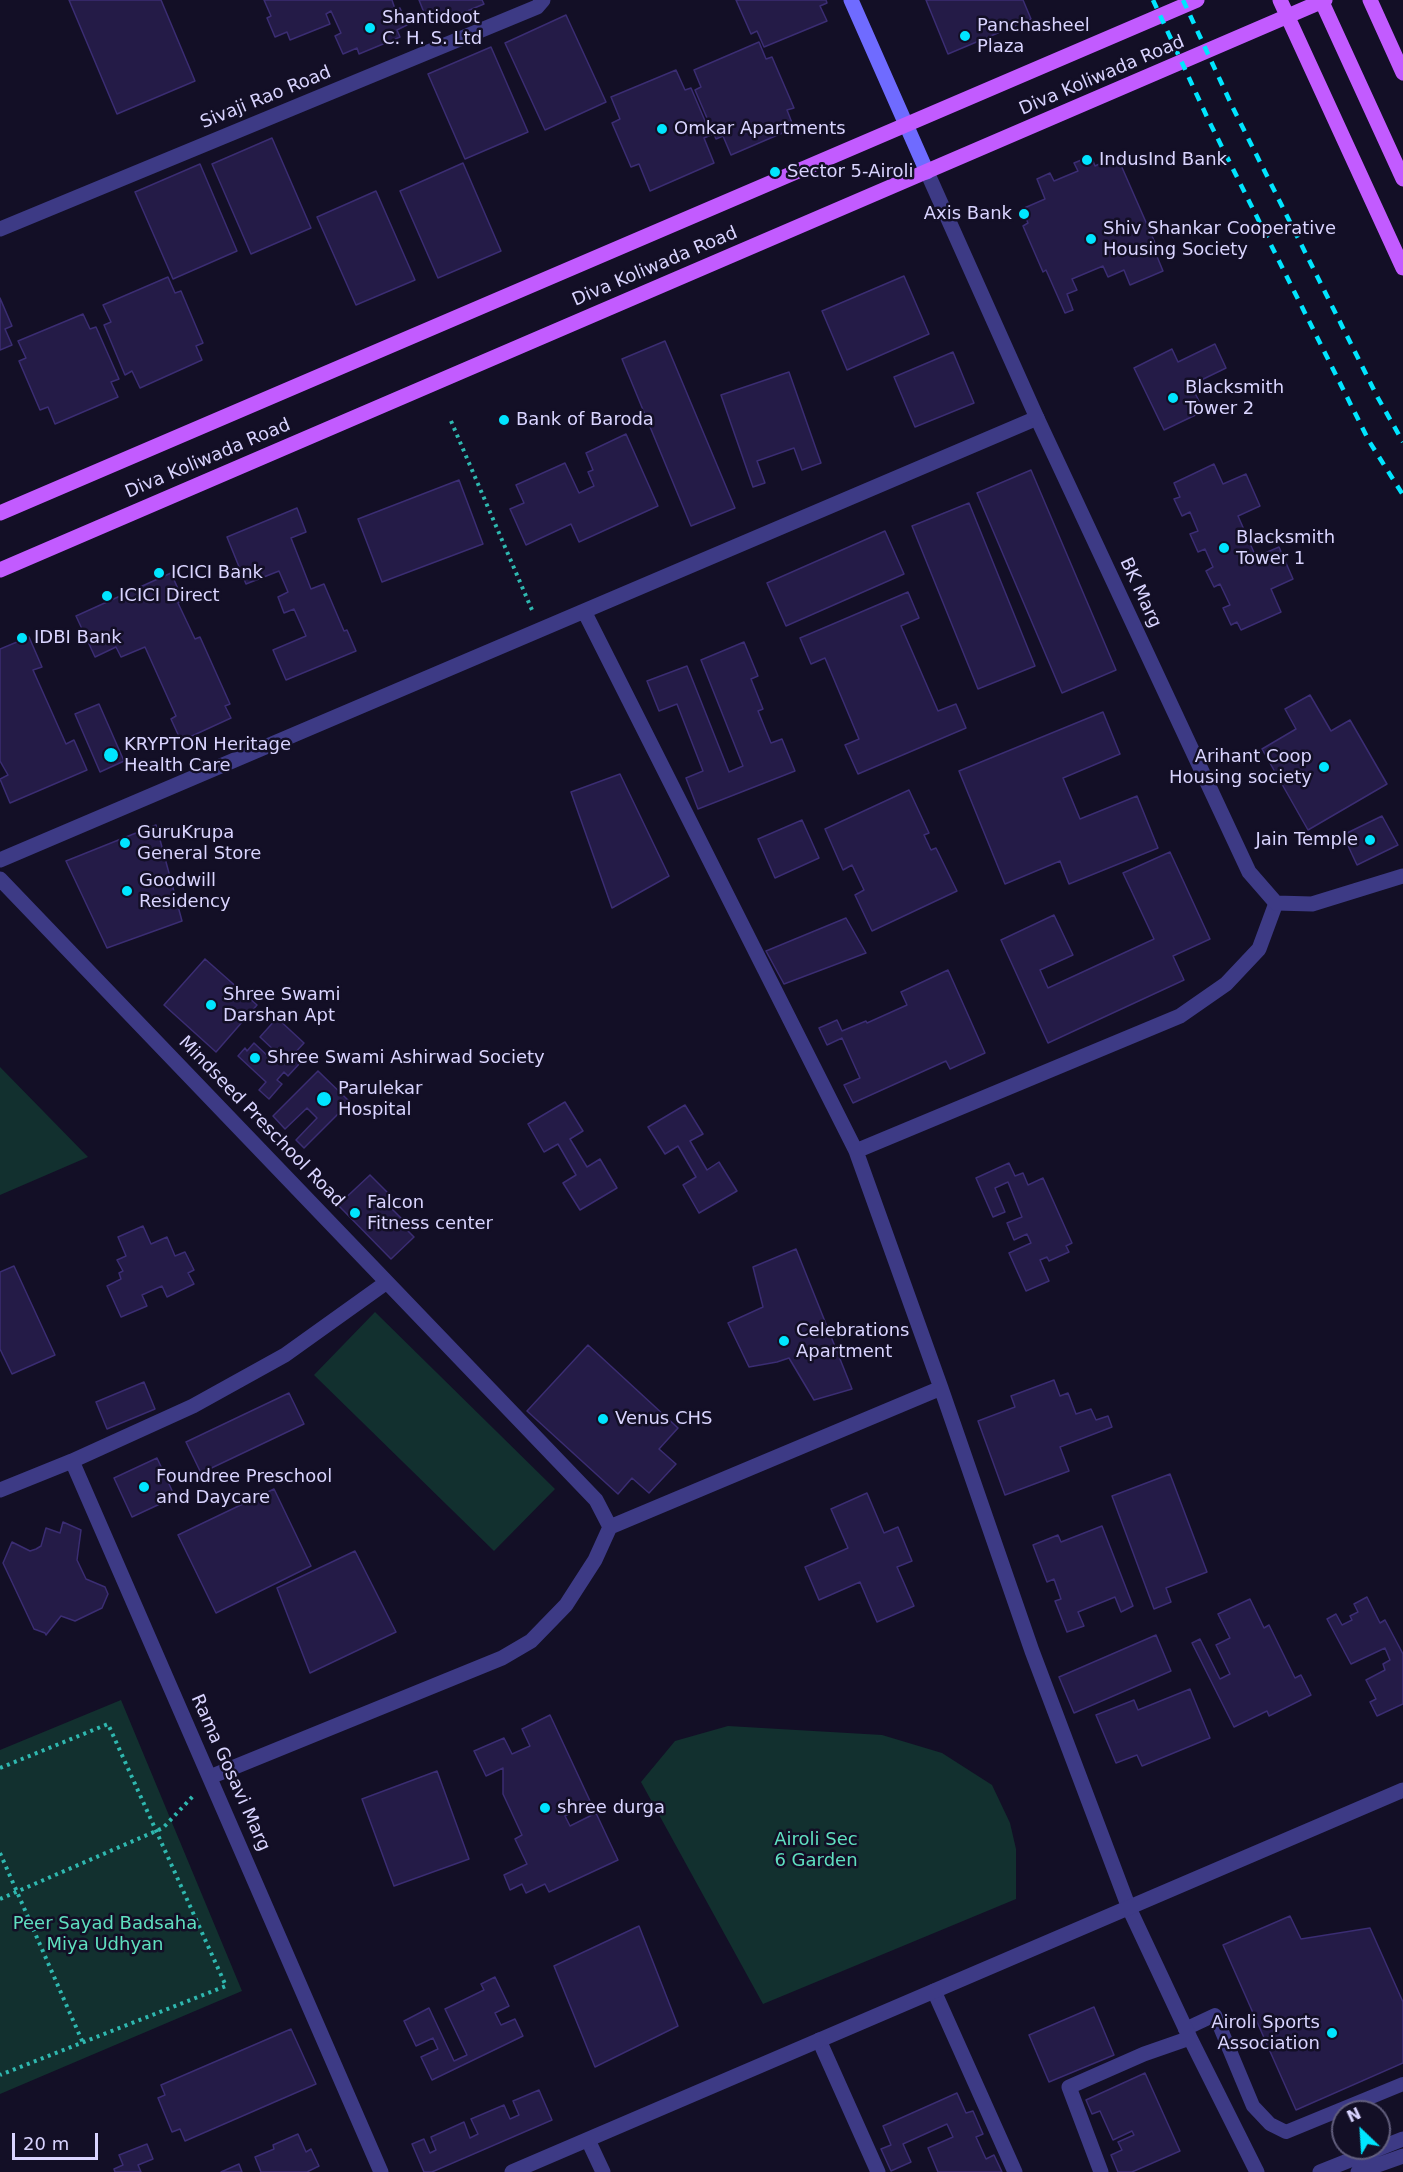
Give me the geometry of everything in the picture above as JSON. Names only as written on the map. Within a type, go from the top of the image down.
[{"type":"main road","points":[[851,0],[927,172]]},
{"type":"main road","name":"Diva Koliwada Road","points":[[0,513],[1197,0]]},
{"type":"main road","points":[[1280,0],[1403,268]]},
{"type":"main road","points":[[1323,0],[1403,179]]},
{"type":"main road","name":"Diva Koliwada Road","points":[[0,570],[1323,0]]},
{"type":"main road","points":[[1370,0],[1403,73]]},
{"type":"street","name":"Sivaji Rao Road","points":[[0,228],[537,8],[543,0]]},
{"type":"street","name":"BK Marg","points":[[927,172],[1037,418],[1249,872],[1276,903]]},
{"type":"street","points":[[0,860],[1037,418]]},
{"type":"street","points":[[584,611],[856,1151],[1032,1651],[1129,1908],[1257,2172]]},
{"type":"street","points":[[856,1151],[1180,1016],[1226,984],[1259,948],[1276,903],[1311,904],[1403,876]]},
{"type":"street","name":"Mindseed Preschool Road","points":[[0,879],[596,1500],[610,1527]]},
{"type":"street","points":[[0,1490],[72,1461],[193,1406],[285,1355],[387,1282]]},
{"type":"street","points":[[210,1777],[502,1658],[531,1641],[566,1605],[595,1560],[610,1527],[941,1388]]},
{"type":"street","name":"Rama Gosavi Marg","points":[[72,1461],[381,2172]]},
{"type":"street","points":[[512,2172],[1403,1790]]},
{"type":"street","points":[[934,1991],[1015,2172]]},
{"type":"street","points":[[1101,2172],[1069,2087],[1188,2033]]},
{"type":"street","points":[[819,2040],[878,2172]]},
{"type":"street","points":[[1320,2172],[1403,2139]]},
{"type":"street","points":[[588,2140],[603,2172]]},
{"type":"street","points":[[1358,2172],[1403,2156]]},
{"type":"lane","points":[[1188,2033],[1215,2015],[1253,2106],[1270,2124],[1286,2132],[1403,2084]]},
{"type":"path","points":[[451,421],[540,630]]},
{"type":"path","points":[[0,1768],[108,1724],[226,1986],[0,2075]]},
{"type":"path","points":[[0,1899],[163,1828],[210,1777]]},
{"type":"path","points":[[0,1853],[82,2043]]},
{"type":"green space","points":[[0,1067],[88,1157],[0,1195]]},
{"type":"green space","points":[[375,1312],[555,1489],[494,1551],[314,1375]]},
{"type":"green space","name":"Peer Sayad Badsaha Miya Udhyan","points":[[121,1700],[242,1991],[0,2094],[0,1750]]},
{"type":"green space","name":"Airoli Sec 6 Garden","points":[[728,1726],[882,1735],[942,1753],[992,1785],[1010,1823],[1016,1849],[1016,1899],[763,2004],[641,1782],[675,1741]]},
{"type":"building","points":[[69,0],[161,0],[195,81],[117,114]]},
{"type":"building","name":"Shantidoot C. H. S. Ltd","points":[[264,0],[392,0],[395,9],[400,8],[407,25],[397,30],[400,37],[359,54],[357,48],[343,54],[335,36],[341,33],[331,11],[326,14],[330,24],[290,40],[287,32],[275,37],[267,18],[271,16]]},
{"type":"building","name":"Shantidoot C. H. S. Ltd","points":[[419,0],[482,0],[484,4],[443,21],[440,14],[427,20]]},
{"type":"building","points":[[736,0],[826,0],[827,3],[820,6],[827,21],[764,47],[757,31],[751,34]]},
{"type":"building","name":"Panchasheel Plaza","points":[[926,0],[1023,0],[1031,19],[948,54]]},
{"type":"building","points":[[566,15],[606,102],[545,130],[505,43]]},
{"type":"building","name":"Omkar Apartments","points":[[759,42],[766,59],[772,57],[794,108],[787,110],[794,128],[731,155],[723,136],[716,139],[695,90],[701,87],[694,70]]},
{"type":"building","points":[[491,47],[528,132],[465,159],[428,74]]},
{"type":"building","name":"Omkar Apartments","points":[[676,70],[685,90],[691,88],[711,135],[704,138],[714,163],[650,191],[639,164],[631,167],[612,123],[620,119],[611,97]]},
{"type":"building","points":[[272,138],[311,228],[251,254],[212,164]]},
{"type":"building","name":"Shiv Shankar Cooperative Housing Society","points":[[1091,156],[1095,166],[1117,156],[1159,252],[1156,254],[1163,271],[1130,285],[1124,270],[1108,277],[1103,266],[1072,279],[1077,290],[1067,294],[1073,310],[1065,313],[1046,270],[1043,272],[1023,226],[1028,223],[1022,209],[1045,199],[1037,179],[1050,173],[1054,181],[1078,171],[1074,163]]},
{"type":"building","points":[[463,163],[501,251],[438,278],[400,191]]},
{"type":"building","points":[[200,164],[237,251],[173,279],[135,192]]},
{"type":"building","points":[[376,191],[415,280],[356,305],[317,217]]},
{"type":"building","points":[[904,276],[929,334],[847,370],[822,311]]},
{"type":"building","points":[[168,277],[175,293],[181,291],[203,343],[196,346],[202,360],[140,388],[132,371],[125,375],[104,325],[111,322],[103,305]]},
{"type":"building","points":[[0,298],[12,326],[5,329],[12,345],[0,350]]},
{"type":"building","points":[[83,314],[90,329],[96,327],[119,379],[111,382],[118,397],[55,424],[48,407],[40,410],[19,361],[26,358],[18,341]]},
{"type":"building","points":[[665,341],[735,508],[691,526],[622,359]]},
{"type":"building","name":"Blacksmith Tower 2","points":[[1215,344],[1226,368],[1191,385],[1204,411],[1164,430],[1134,368],[1172,349],[1178,362]]},
{"type":"building","points":[[953,352],[974,403],[915,427],[894,377]]},
{"type":"building","points":[[789,372],[821,463],[802,470],[794,448],[757,461],[765,483],[753,487],[721,395]]},
{"type":"building","points":[[626,434],[658,506],[579,542],[571,524],[526,545],[510,509],[524,503],[516,485],[565,463],[579,493],[594,486],[588,472],[593,470],[586,453]]},
{"type":"building","name":"Blacksmith Tower 1","points":[[1214,464],[1223,484],[1246,474],[1260,506],[1238,516],[1256,557],[1279,547],[1293,579],[1271,589],[1281,612],[1241,630],[1237,622],[1231,625],[1223,608],[1230,605],[1220,584],[1214,587],[1206,571],[1213,567],[1205,549],[1198,552],[1190,534],[1198,531],[1190,512],[1182,516],[1174,499],[1180,497],[1174,483]]},
{"type":"building","points":[[1031,470],[1116,670],[1062,693],[977,493]]},
{"type":"building","points":[[459,480],[483,544],[382,582],[358,519]]},
{"type":"building","points":[[969,503],[1035,666],[978,689],[912,526]]},
{"type":"building","points":[[297,508],[306,532],[291,538],[311,589],[324,584],[344,631],[347,630],[356,651],[286,680],[273,650],[306,636],[294,609],[284,613],[278,597],[288,592],[279,571],[246,584],[227,537]]},
{"type":"building","points":[[885,531],[904,574],[786,626],[767,583]]},
{"type":"building","points":[[171,573],[183,600],[178,603],[195,639],[200,637],[230,704],[225,706],[231,718],[181,741],[171,719],[176,716],[145,647],[121,657],[116,647],[95,657],[76,616]]},
{"type":"building","points":[[908,592],[919,618],[901,626],[938,711],[956,704],[966,728],[858,774],[845,745],[859,739],[825,658],[811,664],[800,638]]},
{"type":"building","points":[[29,637],[42,667],[33,670],[66,744],[74,740],[87,770],[10,803],[0,779],[8,775],[0,761],[0,649]]},
{"type":"building","points":[[744,642],[758,676],[751,679],[763,709],[758,711],[771,743],[782,739],[795,771],[698,809],[686,778],[703,771],[677,704],[659,711],[647,681],[687,666],[729,772],[743,766],[701,660]]},
{"type":"building","name":"Arihant Coop Housing society","points":[[1310,695],[1331,731],[1350,720],[1387,784],[1308,830],[1262,749],[1296,729],[1285,709]]},
{"type":"building","points":[[99,704],[124,761],[100,772],[75,714]]},
{"type":"building","points":[[1103,712],[1120,754],[1063,778],[1080,819],[1137,796],[1158,848],[1069,884],[1060,861],[1005,884],[959,771]]},
{"type":"building","points":[[620,774],[669,876],[612,908],[571,792]]},
{"type":"building","points":[[909,790],[929,833],[924,835],[931,850],[936,848],[957,891],[872,931],[855,895],[864,890],[852,865],[843,870],[825,829]]},
{"type":"building","name":"Jain Temple","points":[[1382,816],[1398,845],[1357,865],[1343,835]]},
{"type":"building","points":[[802,820],[819,858],[775,878],[758,839]]},
{"type":"building","name":"Goodwill Residency","points":[[156,825],[182,921],[107,948],[66,861]]},
{"type":"building","points":[[1170,852],[1210,939],[1173,956],[1184,980],[1048,1043],[1001,940],[1054,915],[1073,955],[1040,970],[1048,988],[1154,939],[1123,873]]},
{"type":"building","points":[[846,918],[866,953],[784,984],[766,951]]},
{"type":"building","name":"Shree Swami Darshan Apt","points":[[205,959],[257,1005],[216,1052],[164,1005]]},
{"type":"building","points":[[948,970],[985,1053],[950,1069],[946,1061],[853,1103],[844,1085],[860,1078],[842,1038],[827,1045],[819,1028],[837,1020],[842,1031],[866,1021],[867,1023],[907,1005],[901,992]]},
{"type":"building","name":"Shree Swami Ashirwad Society","points":[[277,1018],[304,1043],[292,1056],[300,1063],[288,1076],[284,1072],[277,1080],[282,1084],[269,1099],[259,1090],[266,1082],[238,1056],[254,1043],[272,1060],[277,1053],[260,1037]]},
{"type":"building","points":[[318,1071],[350,1102],[304,1148],[296,1140],[317,1118],[307,1108],[285,1129],[273,1116]]},
{"type":"building","points":[[565,1102],[583,1131],[570,1139],[587,1167],[600,1159],[617,1188],[580,1210],[563,1183],[576,1175],[558,1144],[544,1152],[528,1124]]},
{"type":"building","points":[[685,1105],[703,1134],[690,1141],[707,1170],[719,1162],[737,1191],[699,1213],[683,1185],[696,1177],[678,1146],[665,1154],[648,1127]]},
{"type":"building","points":[[1009,1163],[1015,1176],[1023,1173],[1028,1185],[1043,1178],[1072,1243],[1066,1246],[1069,1252],[1049,1261],[1047,1257],[1040,1260],[1049,1281],[1026,1291],[1009,1253],[1031,1243],[1027,1234],[1014,1240],[1007,1223],[1022,1217],[1008,1182],[995,1188],[1005,1212],[993,1217],[976,1178]]},
{"type":"building","points":[[370,1175],[397,1202],[391,1208],[402,1219],[399,1222],[414,1237],[391,1259],[338,1205]]},
{"type":"building","points":[[143,1226],[151,1244],[167,1237],[175,1256],[185,1252],[194,1270],[188,1273],[194,1284],[167,1297],[162,1286],[142,1295],[147,1306],[121,1317],[107,1286],[121,1279],[119,1273],[123,1271],[117,1260],[126,1256],[118,1237]]},
{"type":"building","name":"Celebrations Apartment","points":[[796,1249],[852,1389],[814,1400],[789,1358],[749,1367],[728,1323],[763,1307],[753,1267]]},
{"type":"building","points":[[14,1266],[55,1355],[12,1374],[0,1349],[0,1272]]},
{"type":"building","name":"Venus CHS","points":[[588,1345],[678,1428],[659,1449],[676,1464],[649,1493],[632,1478],[618,1494],[527,1411]]},
{"type":"building","points":[[1054,1380],[1060,1396],[1068,1393],[1076,1414],[1091,1409],[1096,1420],[1108,1416],[1112,1427],[1060,1447],[1069,1471],[1005,1495],[978,1421],[1015,1407],[1011,1396]]},
{"type":"building","points":[[144,1382],[155,1409],[107,1429],[96,1402]]},
{"type":"building","points":[[289,1393],[304,1424],[201,1473],[186,1442]]},
{"type":"building","name":"Foundree Preschool and Daycare","points":[[157,1458],[175,1497],[132,1517],[114,1478]]},
{"type":"building","points":[[1170,1474],[1207,1572],[1166,1588],[1171,1602],[1154,1609],[1112,1496]]},
{"type":"building","points":[[274,1489],[311,1566],[216,1613],[178,1535]]},
{"type":"building","points":[[867,1493],[884,1533],[898,1527],[912,1561],[897,1567],[914,1606],[877,1622],[860,1582],[819,1600],[805,1567],[848,1548],[831,1509]]},
{"type":"building","points":[[63,1522],[81,1530],[77,1560],[86,1579],[105,1587],[108,1594],[102,1608],[75,1621],[61,1616],[46,1635],[34,1629],[3,1563],[12,1542],[30,1551],[36,1549],[41,1546],[46,1528],[60,1533]]},
{"type":"building","points":[[1102,1526],[1133,1606],[1121,1612],[1115,1597],[1078,1612],[1084,1626],[1067,1632],[1055,1601],[1061,1599],[1054,1579],[1047,1582],[1033,1545],[1058,1535],[1061,1542]]},
{"type":"building","points":[[355,1551],[396,1632],[310,1673],[277,1588]]},
{"type":"building","points":[[1367,1597],[1380,1623],[1385,1620],[1403,1654],[1403,1704],[1377,1716],[1370,1702],[1376,1699],[1366,1680],[1385,1670],[1383,1664],[1390,1660],[1385,1648],[1351,1664],[1327,1619],[1336,1614],[1342,1625],[1352,1620],[1350,1616],[1358,1612],[1354,1604]]},
{"type":"building","points":[[1250,1599],[1264,1628],[1269,1625],[1295,1678],[1301,1675],[1311,1695],[1269,1716],[1267,1711],[1234,1727],[1192,1643],[1200,1639],[1220,1679],[1230,1674],[1216,1645],[1230,1638],[1218,1614]]},
{"type":"building","points":[[1156,1635],[1171,1671],[1074,1713],[1059,1677]]},
{"type":"building","points":[[1190,1689],[1210,1738],[1142,1766],[1137,1755],[1116,1763],[1096,1715],[1134,1700],[1138,1710]]},
{"type":"building","name":"shree durga","points":[[550,1715],[591,1803],[565,1816],[570,1826],[596,1813],[618,1860],[549,1892],[545,1884],[526,1893],[522,1884],[510,1890],[504,1875],[527,1864],[515,1839],[522,1835],[503,1794],[503,1768],[486,1776],[474,1751],[504,1738],[512,1754],[530,1746],[522,1729]]},
{"type":"building","points":[[437,1771],[469,1859],[394,1886],[362,1799]]},
{"type":"building","name":"Airoli Sports Association","points":[[1290,1916],[1301,1939],[1370,1928],[1403,2002],[1403,2063],[1296,2110],[1223,1945]]},
{"type":"building","points":[[639,1926],[678,2026],[595,2067],[554,1966]]},
{"type":"building","points":[[495,1977],[509,2006],[495,2013],[501,2025],[515,2019],[523,2036],[432,2080],[421,2057],[438,2049],[433,2038],[416,2046],[404,2021],[429,2008],[454,2061],[467,2055],[445,2009],[484,1990],[481,1984]]},
{"type":"building","points":[[1094,2007],[1114,2055],[1049,2082],[1029,2035]]},
{"type":"building","points":[[291,2029],[316,2084],[185,2141],[180,2129],[172,2132],[158,2098],[165,2095],[161,2085]]},
{"type":"building","points":[[1145,2073],[1180,2151],[1132,2172],[1118,2172],[1111,2155],[1122,2150],[1118,2142],[1134,2135],[1132,2131],[1113,2140],[1100,2111],[1092,2114],[1086,2100]]},
{"type":"building","points":[[539,2090],[552,2120],[432,2172],[424,2172],[412,2144],[424,2139],[430,2153],[436,2150],[431,2137],[464,2122],[470,2138],[478,2134],[471,2119],[504,2105],[510,2119],[519,2115],[513,2101]]},
{"type":"building","points":[[957,2093],[966,2113],[973,2111],[983,2134],[976,2137],[986,2159],[994,2155],[1002,2172],[938,2172],[928,2148],[953,2137],[947,2124],[903,2144],[911,2162],[891,2171],[881,2149],[891,2145],[883,2126]]},
{"type":"building","points":[[298,2134],[306,2152],[311,2149],[319,2166],[307,2172],[261,2172],[255,2157],[274,2149],[273,2145]]},
{"type":"building","points":[[147,2144],[153,2159],[138,2165],[141,2172],[115,2172],[114,2169],[123,2165],[119,2155]]},
{"type":"building","points":[[239,2164],[242,2172],[221,2172]]},
{"type":"railway","points":[[1153,0],[1208,119],[1369,441],[1403,495]]},
{"type":"railway","points":[[1183,0],[1233,108],[1378,398],[1403,442]]},
{"type":"place","name":"Shantidoot C. H. S. Ltd","points":[[370,28]]},
{"type":"place","name":"Panchasheel Plaza","points":[[965,36]]},
{"type":"place","name":"Omkar Apartments","points":[[662,129]]},
{"type":"place","name":"IndusInd Bank","points":[[1087,160]]},
{"type":"place","name":"Sector 5-Airoli","points":[[775,172]]},
{"type":"place","name":"Axis Bank","points":[[1024,214]]},
{"type":"place","name":"Shiv Shankar Cooperative Housing Society","points":[[1091,239]]},
{"type":"place","name":"Blacksmith Tower 2","points":[[1173,398]]},
{"type":"place","name":"Bank of Baroda","points":[[504,420]]},
{"type":"place","name":"Blacksmith Tower 1","points":[[1224,548]]},
{"type":"place","name":"ICICI Bank","points":[[159,573]]},
{"type":"place","name":"ICICI Direct","points":[[107,596]]},
{"type":"place","name":"IDBI Bank","points":[[22,638]]},
{"type":"place","name":"KRYPTON Heritage Health Care","points":[[111,755]]},
{"type":"place","name":"Arihant Coop Housing society","points":[[1324,767]]},
{"type":"place","name":"Jain Temple","points":[[1370,840]]},
{"type":"place","name":"GuruKrupa General Store","points":[[125,843]]},
{"type":"place","name":"Goodwill Residency","points":[[127,891]]},
{"type":"place","name":"Shree Swami Darshan Apt","points":[[211,1005]]},
{"type":"place","name":"Shree Swami Ashirwad Society","points":[[255,1058]]},
{"type":"place","name":"Parulekar Hospital","points":[[324,1099]]},
{"type":"place","name":"Falcon Fitness center","points":[[355,1213]]},
{"type":"place","name":"Celebrations Apartment","points":[[784,1341]]},
{"type":"place","name":"Venus CHS","points":[[603,1419]]},
{"type":"place","name":"Foundree Preschool and Daycare","points":[[144,1487]]},
{"type":"place","name":"shree durga","points":[[545,1808]]},
{"type":"place","name":"Airoli Sports Association","points":[[1332,2033]]}]
